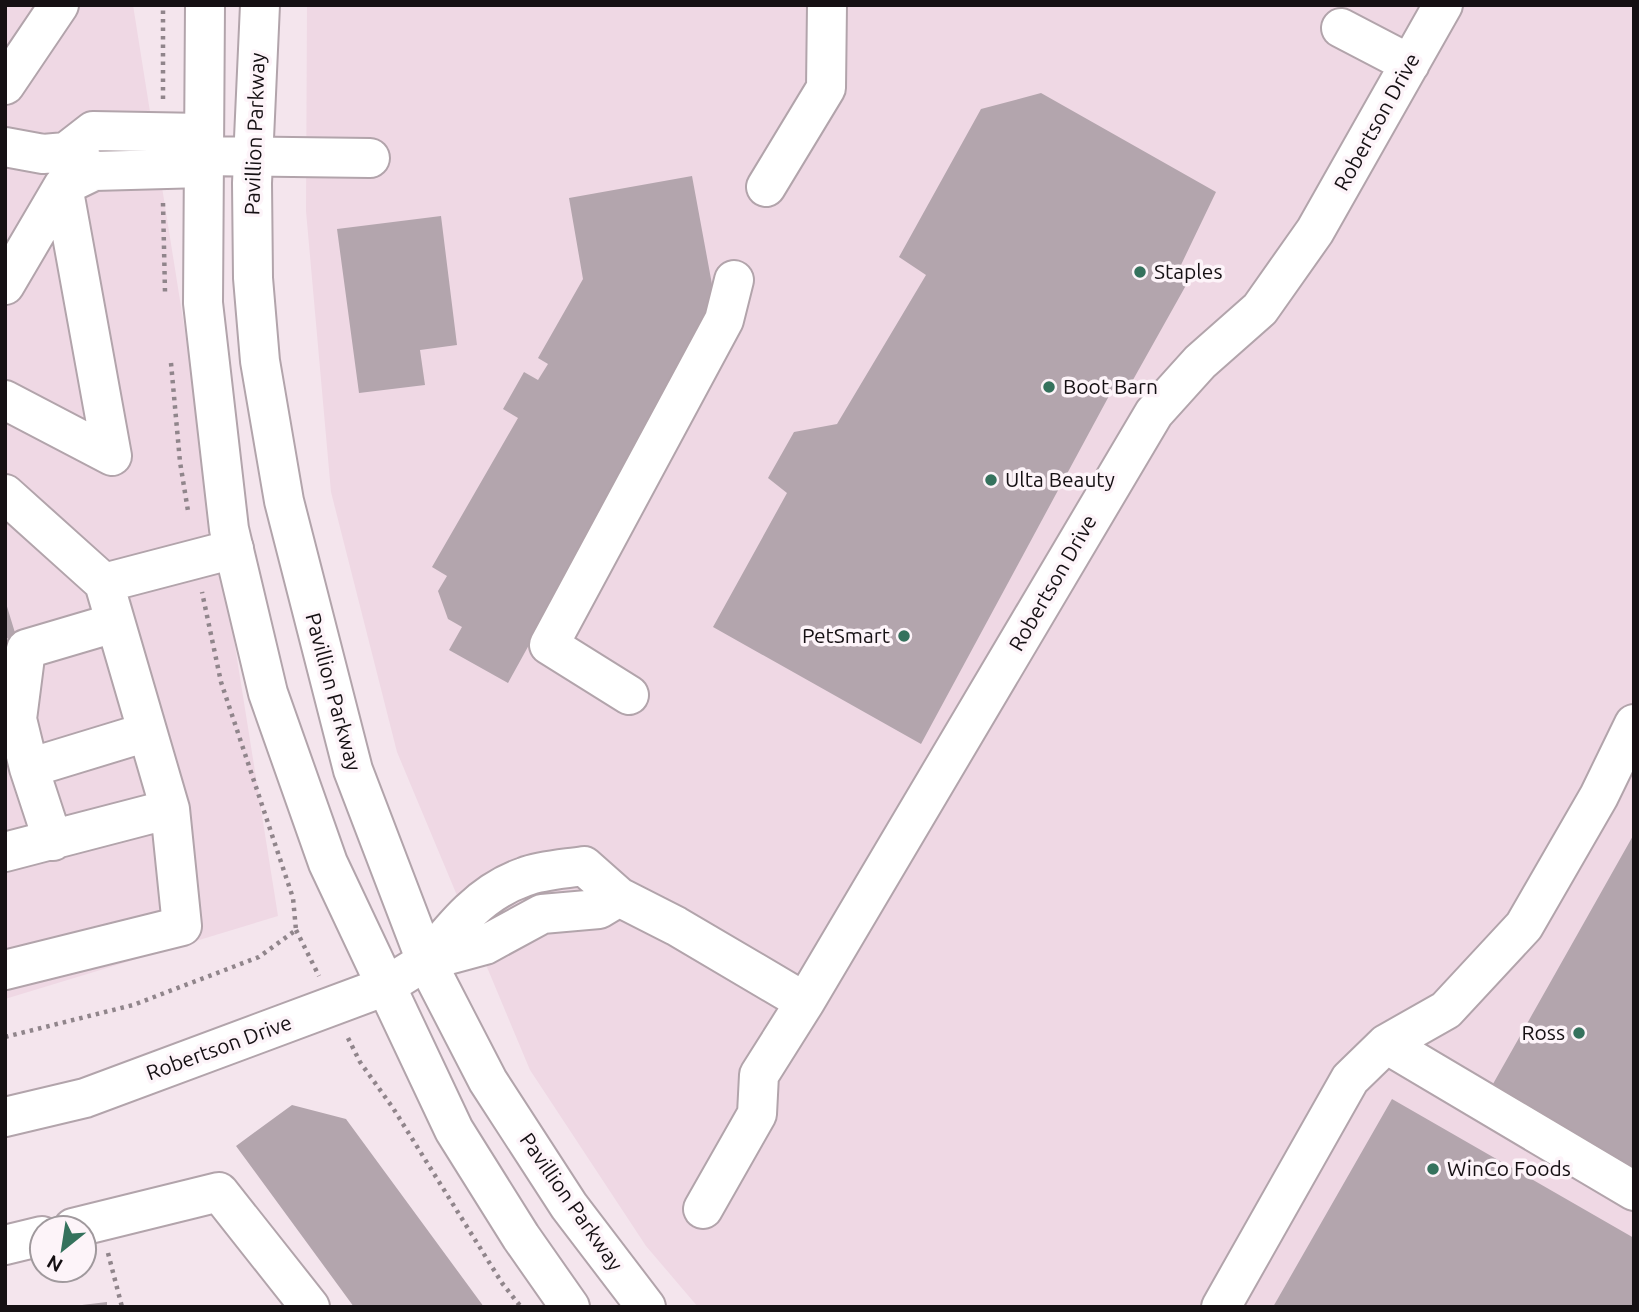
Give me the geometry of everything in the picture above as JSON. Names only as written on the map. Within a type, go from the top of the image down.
[{"type":"main road","points":[[5,85],[59,5]]},
{"type":"main road","points":[[205,5],[203,303],[234,549],[268,693],[328,863],[454,1130],[520,1237],[570,1307]]},
{"type":"main road","name":"Pavillion Parkway","points":[[260,5],[253,154],[253,278],[259,347],[284,501],[353,770],[426,961],[488,1081],[569,1206],[646,1307]]},
{"type":"main road","points":[[766,187],[826,88],[827,5]]},
{"type":"main road","name":"Robertson Drive","points":[[5,1117],[85,1098],[386,986],[426,961],[467,910],[524,877],[584,866],[619,897],[676,926],[805,1002],[1154,412],[1200,362],[1260,309],[1315,231],[1443,5]]},
{"type":"main road","points":[[1341,29],[1410,64]]},
{"type":"main road","points":[[5,285],[74,170],[93,131],[163,151],[370,158]]},
{"type":"main road","points":[[5,147],[43,154],[74,170]]},
{"type":"main road","points":[[5,400],[112,456],[74,170]]},
{"type":"main road","points":[[629,695],[549,645],[724,320],[734,280]]},
{"type":"main road","points":[[5,494],[104,583],[170,809],[182,926],[5,970]]},
{"type":"main road","points":[[104,583],[234,549]]},
{"type":"main road","points":[[53,841],[29,768],[17,719],[26,649],[114,623]]},
{"type":"main road","points":[[1221,1307],[1350,1079],[1386,1044],[1446,1010],[1524,926],[1599,796],[1634,724]]},
{"type":"main road","points":[[29,768],[147,732]]},
{"type":"main road","points":[[5,852],[170,809]]},
{"type":"main road","points":[[703,1209],[757,1114],[759,1075],[805,1002]]},
{"type":"main road","points":[[1386,1044],[1634,1191]]},
{"type":"main road","points":[[98,1222],[219,1192],[310,1307]]},
{"type":"main road","points":[[5,1245],[28,1239]]},
{"type":"path","points":[[163,5],[165,295]]},
{"type":"path","points":[[170,350],[180,461],[196,559],[221,682],[293,898],[296,930],[360,1062],[393,1108],[502,1283],[521,1307]]},
{"type":"path","points":[[5,1037],[133,1004],[258,957],[296,930]]},
{"type":"path","points":[[98,1252],[122,1307]]},
{"type":"shaded area","points":[[5,5],[133,5],[278,916],[5,999]]},
{"type":"shaded area","points":[[307,5],[1634,5],[1634,1307],[698,1307],[646,1246],[530,1070],[397,752],[331,492],[306,211]]},
{"type":"building","points":[[1041,93],[1216,192],[1180,267],[1194,271],[1129,387],[1116,383],[921,744],[713,627],[787,493],[768,478],[794,432],[837,424],[926,275],[899,257],[981,109]]},
{"type":"building","points":[[692,176],[716,306],[508,683],[449,650],[462,627],[448,619],[438,591],[447,576],[432,567],[518,418],[503,409],[524,372],[538,380],[548,364],[538,358],[583,279],[569,198]]},
{"type":"building","points":[[441,216],[457,345],[420,350],[425,385],[359,393],[337,229]]},
{"type":"building","points":[[5,600],[16,636],[5,639]]},
{"type":"building","points":[[1634,834],[1634,1170],[1489,1091]]},
{"type":"building","name":"WinCo Foods","points":[[1392,1099],[1634,1238],[1634,1307],[1273,1307]]},
{"type":"building","points":[[292,1105],[346,1119],[484,1307],[354,1307],[236,1146]]},
{"type":"building","points":[[107,1302],[107,1307],[82,1307],[82,1305]]},
{"type":"place","name":"Staples","points":[[1140,272]]},
{"type":"place","name":"Boot Barn","points":[[1049,387]]},
{"type":"place","name":"Ulta Beauty","points":[[991,480]]},
{"type":"place","name":"PetSmart","points":[[904,636]]},
{"type":"place","name":"Ross","points":[[1579,1033]]},
{"type":"place","name":"WinCo Foods","points":[[1433,1169]]}]
